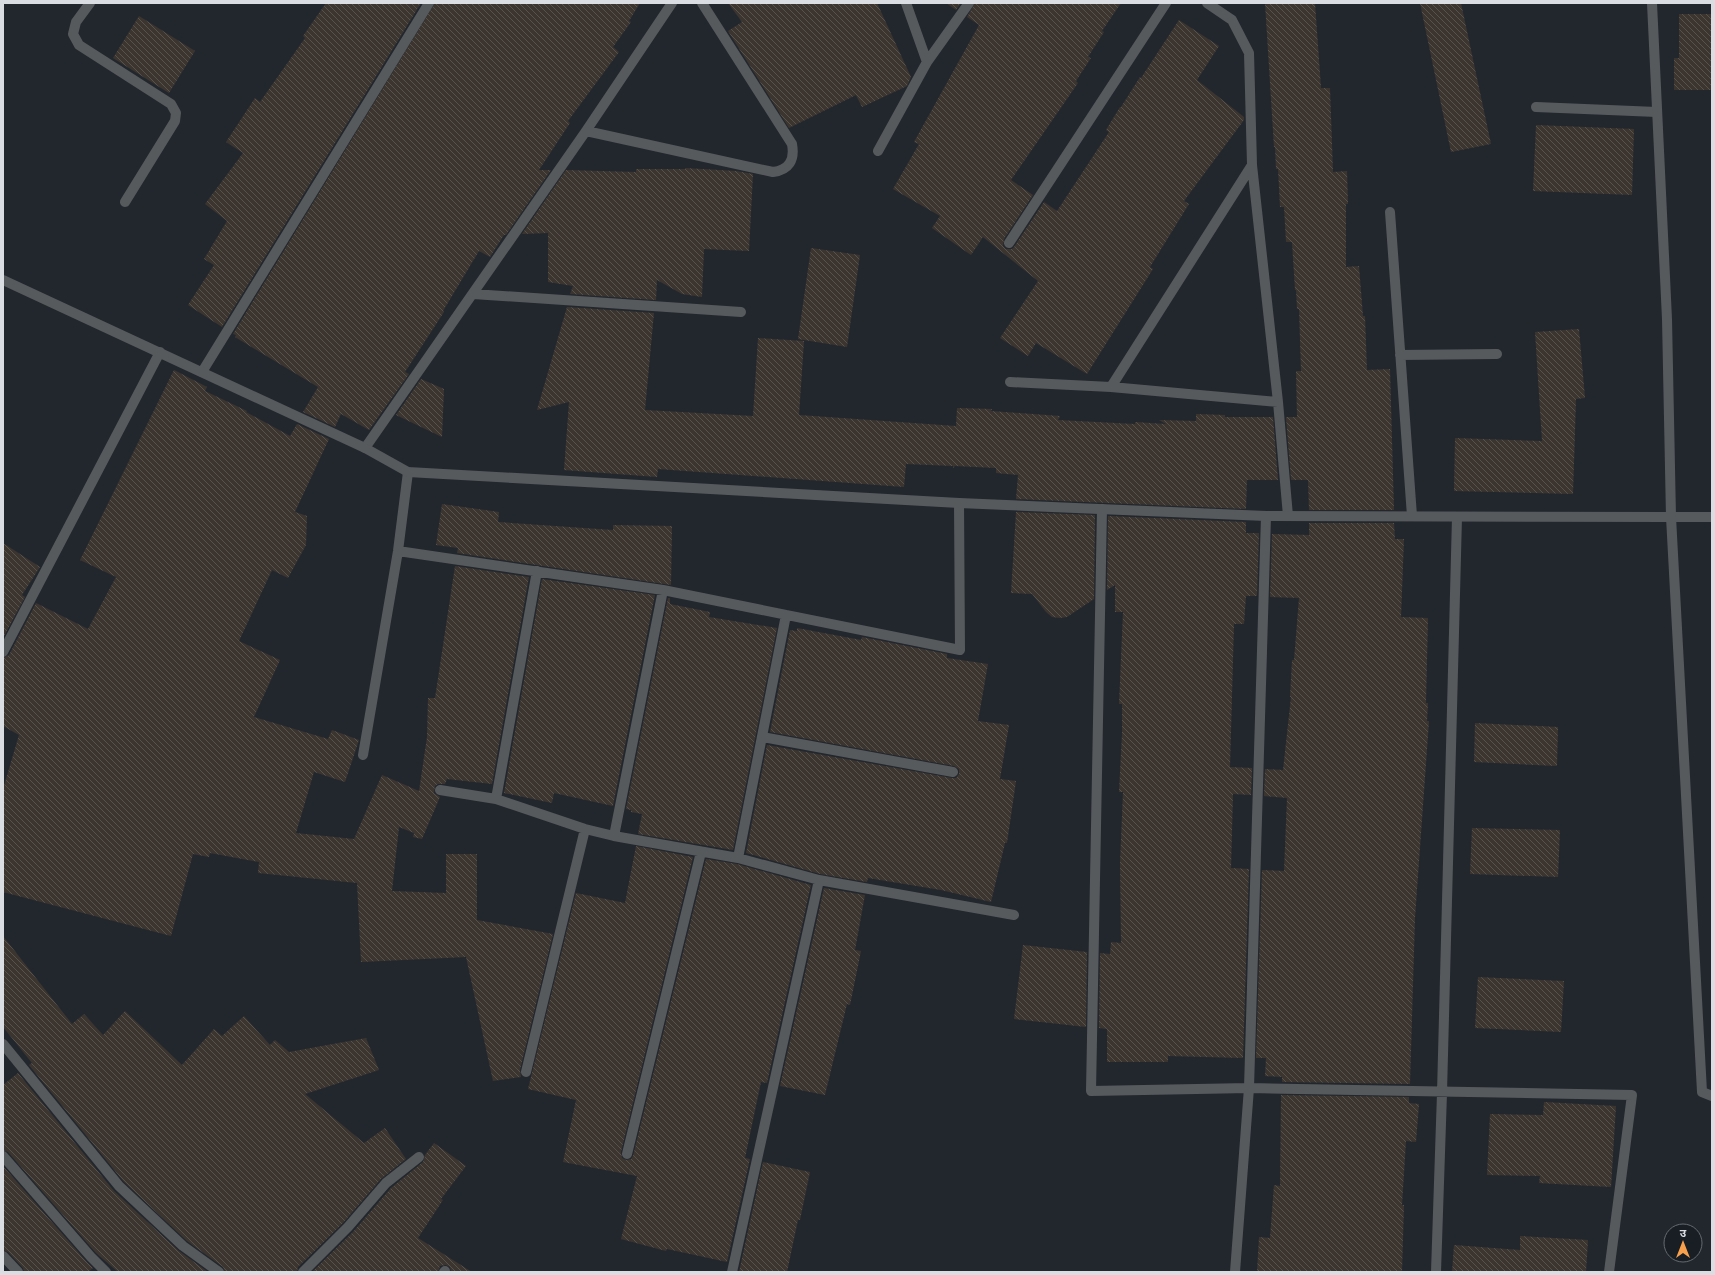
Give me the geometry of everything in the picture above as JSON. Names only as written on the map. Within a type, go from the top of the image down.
[{"type":"street","points":[[90,3],[76,22],[73,34],[79,45],[171,104],[176,113],[175,121],[125,202]]},
{"type":"street","points":[[202,372],[430,3]]},
{"type":"street","points":[[366,448],[586,131],[672,3]]},
{"type":"street","points":[[586,131],[773,172],[782,171],[789,164],[794,154],[792,144],[702,3]]},
{"type":"street","points":[[906,3],[927,62]]},
{"type":"street","points":[[878,151],[927,62],[969,3]]},
{"type":"street","points":[[1009,243],[1166,3]]},
{"type":"street","points":[[1207,3],[1232,20],[1249,53],[1252,165],[1278,402],[1288,516]]},
{"type":"street","points":[[1652,3],[1667,319],[1671,517],[1702,1092],[1712,1096]]},
{"type":"street","points":[[1536,107],[1657,112]]},
{"type":"street","points":[[1110,387],[1252,165]]},
{"type":"street","points":[[1390,212],[1412,516]]},
{"type":"street","points":[[3,280],[366,448],[408,472],[959,503],[1266,516],[1712,517]]},
{"type":"street","points":[[473,294],[741,312]]},
{"type":"street","points":[[3,652],[160,352]]},
{"type":"street","points":[[1400,355],[1497,354]]},
{"type":"street","points":[[1010,382],[1110,387],[1278,402]]},
{"type":"street","points":[[363,755],[398,551],[408,472]]},
{"type":"street","points":[[398,551],[537,570],[663,590],[960,650],[959,503]]},
{"type":"street","points":[[1102,510],[1091,1091],[1249,1088],[1442,1093],[1632,1095],[1609,1272]]},
{"type":"street","points":[[1235,1272],[1249,1088],[1266,516]]},
{"type":"street","points":[[1436,1272],[1457,517]]},
{"type":"street","points":[[496,799],[537,570]]},
{"type":"street","points":[[614,836],[663,590]]},
{"type":"street","points":[[738,858],[786,615]]},
{"type":"street","points":[[762,737],[953,772]]},
{"type":"street","points":[[440,790],[496,799],[585,829],[614,836],[738,858],[819,880],[1014,915]]},
{"type":"street","points":[[526,1072],[585,829]]},
{"type":"street","points":[[627,1154],[701,852]]},
{"type":"street","points":[[732,1272],[819,880]]},
{"type":"street","points":[[3,1044],[119,1186],[183,1246],[219,1272]]},
{"type":"street","points":[[3,1156],[91,1257],[106,1272]]},
{"type":"street","points":[[303,1272],[348,1227],[386,1183],[419,1157]]},
{"type":"street","points":[[3,1256],[18,1272]]},
{"type":"building","points":[[326,3],[421,3],[222,327],[188,305],[214,265],[204,259],[227,221],[205,204],[243,153],[226,142],[255,98],[260,102],[305,38],[303,36]]},
{"type":"building","points":[[435,3],[640,3],[629,21],[631,22],[613,47],[619,52],[568,121],[570,123],[539,170],[551,170],[490,257],[479,251],[443,311],[444,312],[405,372],[409,374],[369,430],[341,414],[335,427],[303,412],[318,387],[235,337],[236,335],[233,334]]},
{"type":"building","points":[[728,3],[877,3],[911,77],[907,86],[862,107],[856,95],[789,128],[728,31],[742,22]]},
{"type":"building","points":[[946,3],[961,3],[956,10]]},
{"type":"building","points":[[975,3],[1121,3],[1102,31],[1104,32],[1088,57],[1091,58],[1076,81],[1078,83],[1011,180],[1033,195],[1004,239],[1003,246],[1006,249],[1012,249],[1014,247],[1044,202],[1057,211],[1109,132],[1106,130],[1120,107],[1179,20],[1219,46],[1197,80],[1244,117],[1244,120],[1184,201],[1189,204],[1150,267],[1153,269],[1087,374],[1036,343],[1028,356],[1000,338],[1038,281],[983,237],[971,255],[932,228],[940,216],[893,189],[919,144],[914,142],[979,25],[967,17]]},
{"type":"building","points":[[1265,3],[1315,3],[1321,88],[1330,88],[1333,172],[1347,171],[1348,204],[1346,204],[1346,267],[1359,266],[1363,316],[1365,316],[1367,370],[1390,369],[1394,510],[1309,510],[1308,480],[1291,480],[1286,417],[1297,417],[1296,371],[1301,371],[1299,309],[1297,309],[1295,290],[1292,242],[1286,242],[1284,207],[1280,207],[1278,169],[1276,169],[1274,147]]},
{"type":"building","points":[[1420,3],[1461,3],[1491,144],[1451,152]]},
{"type":"building","points":[[1679,14],[1712,14],[1712,90],[1674,90],[1674,58],[1679,58]]},
{"type":"building","points":[[139,16],[195,51],[169,93],[113,58]]},
{"type":"building","points":[[1536,125],[1634,129],[1632,195],[1533,191]]},
{"type":"building","points":[[685,168],[736,171],[753,174],[749,251],[704,249],[702,297],[682,294],[657,280],[656,300],[570,294],[573,286],[548,282],[548,233],[522,234],[566,170],[636,172],[636,169]]},
{"type":"building","points":[[811,248],[860,255],[847,347],[798,339]]},
{"type":"building","points":[[567,307],[654,313],[645,410],[753,416],[758,338],[804,341],[799,415],[956,426],[957,408],[992,409],[991,411],[1060,416],[1058,420],[1135,424],[1135,422],[1166,424],[1159,420],[1196,421],[1196,414],[1225,415],[1225,417],[1273,417],[1278,480],[1247,480],[1246,509],[1016,499],[1018,475],[996,473],[996,468],[955,466],[953,468],[953,466],[906,464],[904,487],[658,469],[657,477],[564,470],[569,402],[537,410]]},
{"type":"building","points":[[1579,329],[1585,398],[1576,399],[1573,494],[1454,491],[1455,438],[1542,441],[1535,332]]},
{"type":"building","points":[[174,370],[207,387],[205,391],[247,411],[246,412],[290,436],[297,424],[329,439],[295,512],[307,516],[306,545],[288,578],[272,570],[239,641],[280,660],[254,717],[328,739],[332,730],[359,740],[345,782],[314,772],[296,833],[354,839],[382,775],[419,791],[427,737],[428,698],[435,698],[455,566],[529,577],[492,784],[447,779],[445,784],[438,784],[435,786],[434,793],[440,797],[422,839],[413,837],[414,833],[399,827],[392,891],[446,893],[446,854],[477,854],[477,920],[553,934],[520,1070],[521,1077],[493,1081],[466,957],[361,962],[357,883],[258,873],[259,862],[210,853],[209,857],[193,854],[171,936],[3,892],[3,789],[19,735],[3,726],[3,658],[9,655],[36,603],[88,629],[116,577],[80,560]]},
{"type":"building","points":[[421,379],[444,389],[442,437],[396,415]]},
{"type":"building","points":[[442,504],[499,512],[498,522],[613,530],[613,525],[672,526],[671,585],[457,553],[458,548],[436,545]]},
{"type":"building","points":[[1016,512],[1095,515],[1094,599],[1067,617],[1060,618],[1052,617],[1046,612],[1032,594],[1011,593]]},
{"type":"building","points":[[1108,516],[1246,522],[1246,533],[1259,533],[1257,596],[1246,596],[1244,624],[1234,624],[1230,767],[1252,768],[1251,795],[1233,794],[1231,868],[1249,869],[1243,1058],[1168,1056],[1168,1062],[1107,1062],[1107,1029],[1099,1028],[1100,953],[1110,954],[1111,942],[1121,943],[1120,863],[1123,792],[1119,792],[1122,704],[1119,704],[1123,612],[1115,612],[1115,585],[1107,590]]},
{"type":"building","points":[[1309,523],[1394,523],[1395,539],[1404,539],[1401,617],[1428,618],[1426,703],[1428,703],[1427,721],[1429,721],[1415,918],[1410,1084],[1282,1082],[1282,1077],[1265,1076],[1266,1058],[1256,1058],[1262,870],[1284,871],[1287,798],[1264,796],[1265,769],[1283,770],[1291,697],[1292,660],[1294,660],[1299,598],[1270,597],[1272,534],[1309,535]]},
{"type":"building","points":[[3,543],[40,567],[22,595],[25,597],[3,638]]},
{"type":"building","points":[[542,579],[655,595],[613,806],[554,793],[552,803],[504,793]]},
{"type":"building","points":[[668,598],[670,598],[670,604],[710,612],[709,617],[777,628],[733,850],[638,834],[642,814],[631,812],[631,810],[626,809]]},
{"type":"building","points":[[797,628],[861,640],[862,637],[947,654],[947,658],[988,664],[978,721],[1009,725],[1000,779],[1016,781],[1007,843],[1005,843],[991,902],[941,890],[868,878],[867,882],[820,874],[746,853],[767,745],[952,778],[956,778],[959,774],[959,769],[954,766],[770,732],[790,630],[797,631]]},
{"type":"building","points":[[1475,723],[1558,727],[1557,766],[1474,762]]},
{"type":"building","points":[[1472,828],[1560,830],[1558,877],[1470,874]]},
{"type":"building","points":[[636,846],[693,857],[621,1152],[622,1158],[626,1160],[631,1159],[633,1156],[706,859],[737,864],[811,885],[767,1083],[761,1082],[745,1158],[750,1159],[727,1262],[667,1249],[666,1251],[621,1239],[637,1176],[563,1162],[576,1100],[528,1089],[576,893],[625,903]]},
{"type":"building","points":[[824,888],[865,895],[855,950],[861,951],[850,1005],[847,1004],[825,1095],[780,1086]]},
{"type":"building","points":[[3,936],[72,1024],[84,1014],[103,1035],[125,1011],[182,1065],[214,1029],[222,1036],[244,1016],[270,1045],[275,1040],[289,1052],[366,1038],[379,1070],[305,1094],[364,1143],[385,1128],[406,1159],[381,1179],[343,1223],[298,1267],[297,1272],[225,1272],[223,1267],[187,1241],[124,1182],[29,1065],[32,1063],[3,1027]]},
{"type":"building","points":[[1023,945],[1087,952],[1086,1027],[1014,1019]]},
{"type":"building","points":[[1478,977],[1564,981],[1561,1032],[1475,1028]]},
{"type":"building","points":[[18,1073],[114,1191],[179,1251],[208,1272],[118,1272],[96,1253],[8,1152],[3,1150],[3,1085]]},
{"type":"building","points":[[1281,1095],[1409,1097],[1409,1103],[1419,1104],[1416,1142],[1406,1141],[1402,1205],[1404,1205],[1402,1272],[1257,1272],[1259,1237],[1270,1238],[1274,1185],[1280,1186]]},
{"type":"building","points":[[1544,1102],[1616,1106],[1611,1187],[1539,1183],[1540,1176],[1487,1175],[1490,1114],[1543,1115]]},
{"type":"building","points":[[434,1143],[466,1166],[441,1199],[443,1200],[418,1238],[472,1272],[451,1272],[450,1267],[446,1265],[440,1266],[438,1272],[312,1272],[353,1232],[391,1188],[423,1162],[425,1155]]},
{"type":"building","points":[[763,1162],[810,1172],[800,1220],[798,1220],[787,1272],[739,1272]]},
{"type":"building","points":[[3,1166],[93,1268],[88,1272],[24,1272],[23,1268],[8,1252],[3,1250]]},
{"type":"building","points":[[1520,1236],[1588,1240],[1586,1272],[1452,1272],[1454,1245],[1520,1250]]}]
